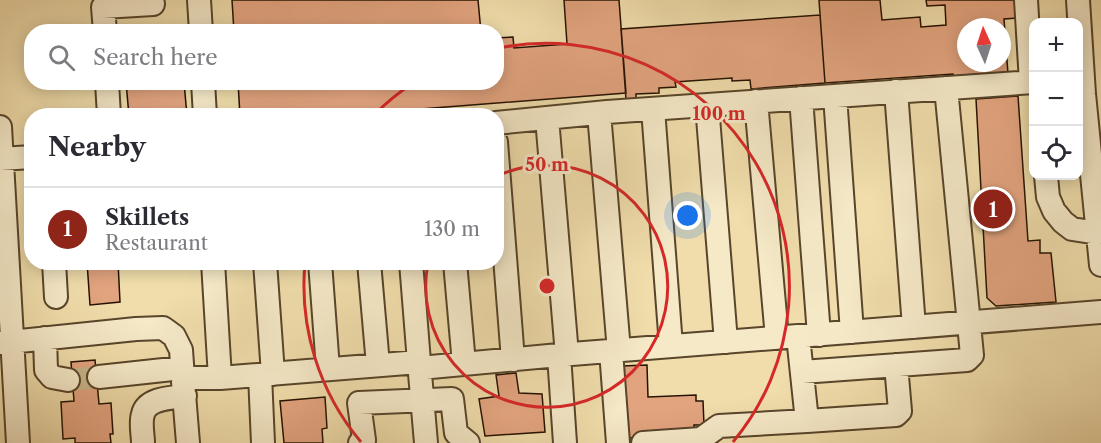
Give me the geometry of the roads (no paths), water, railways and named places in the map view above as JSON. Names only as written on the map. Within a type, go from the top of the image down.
[{"type":"street","points":[[199,0],[200,24]]},
{"type":"street","points":[[1026,0],[1031,72]]},
{"type":"street","points":[[1078,0],[1088,77],[1101,265]]},
{"type":"street","points":[[104,24],[103,7],[153,4]]},
{"type":"street","points":[[504,122],[756,101],[1029,82]]},
{"type":"street","points":[[802,372],[967,360],[972,355],[946,88]]},
{"type":"street","points":[[107,90],[109,108]]},
{"type":"street","points":[[203,90],[205,108]]},
{"type":"street","points":[[896,91],[914,327]]},
{"type":"street","points":[[835,96],[852,332]]},
{"type":"street","points":[[798,336],[801,98]]},
{"type":"street","points":[[756,101],[798,336],[807,421]]},
{"type":"street","points":[[707,105],[726,342]]},
{"type":"street","points":[[653,109],[671,346]]},
{"type":"street","points":[[599,113],[615,351],[618,443]]},
{"type":"street","points":[[547,118],[563,355],[565,443]]},
{"type":"street","points":[[0,127],[6,342],[18,443]]},
{"type":"street","points":[[1,159],[24,158]]},
{"type":"street","points":[[1046,180],[1048,197],[1054,211],[1063,222],[1072,229],[1098,233]]},
{"type":"street","points":[[504,244],[513,360]]},
{"type":"street","points":[[54,270],[56,297]]},
{"type":"street","points":[[213,270],[220,378]]},
{"type":"street","points":[[263,443],[267,374],[265,270]]},
{"type":"street","points":[[321,270],[328,369]]},
{"type":"street","points":[[370,270],[378,365]]},
{"type":"street","points":[[412,270],[426,443]]},
{"type":"street","points":[[456,270],[464,364]]},
{"type":"street","points":[[99,377],[183,381],[378,365],[464,364],[1101,312]]},
{"type":"street","points":[[6,342],[163,328],[174,336],[180,350],[188,443]]},
{"type":"street","points":[[45,338],[46,370],[52,377],[68,380]]},
{"type":"street","points":[[643,443],[701,439],[719,426],[896,415],[900,411],[896,365]]},
{"type":"street","points":[[143,443],[143,410],[183,381]]},
{"type":"street","points":[[360,443],[364,440],[359,403],[452,399],[456,433],[468,443]]},
{"type":"tunnel","points":[[68,380],[99,377]]},
{"type":"place","name":"Skillets","points":[[993,209]]}]
